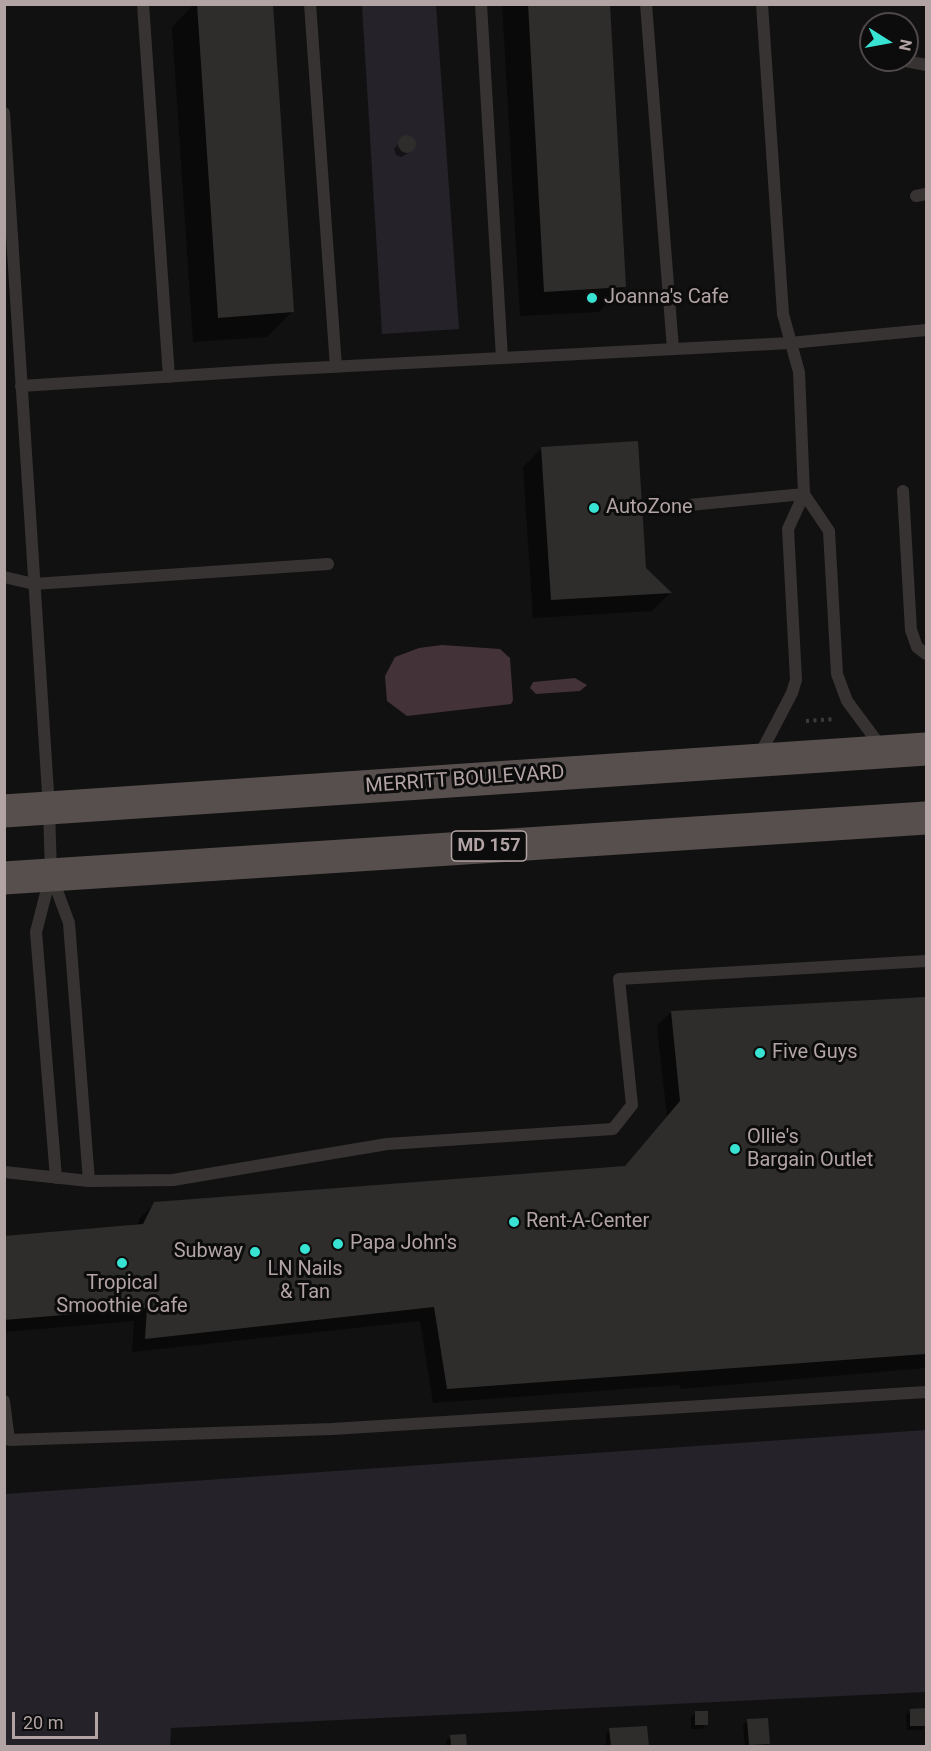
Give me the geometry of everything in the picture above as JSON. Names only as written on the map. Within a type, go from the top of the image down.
[{"type":"main road","name":"MERRITT BOULEVARD","points":[[4,811],[927,749]]},
{"type":"main road","name":"MD 157","points":[[4,878],[927,818]]},
{"type":"lane","points":[[143,4],[169,376]]},
{"type":"lane","points":[[310,4],[336,367]]},
{"type":"lane","points":[[481,4],[502,358]]},
{"type":"lane","points":[[646,4],[673,349]]},
{"type":"lane","points":[[758,760],[785,709],[796,680],[788,529],[804,494],[799,372],[783,314],[762,4]]},
{"type":"lane","points":[[4,113],[48,808],[51,874],[36,932],[56,1178]]},
{"type":"lane","points":[[21,386],[790,343],[927,330]]},
{"type":"lane","points":[[903,491],[911,630],[917,647],[927,654]]},
{"type":"lane","points":[[689,505],[804,494]]},
{"type":"lane","points":[[804,494],[829,531],[837,674],[847,701],[885,752]]},
{"type":"lane","points":[[4,577],[34,584],[328,564]]},
{"type":"lane","points":[[51,874],[69,923],[89,1181]]},
{"type":"lane","points":[[4,1172],[89,1181],[173,1180],[387,1144],[613,1129],[632,1105],[619,979],[927,961]]},
{"type":"lane","points":[[4,1401],[9,1440],[332,1429],[927,1392]]},
{"type":"path","points":[[806,721],[839,718]]},
{"type":"shaded area","points":[[362,5],[436,5],[459,329],[382,334]]},
{"type":"shaded area","points":[[442,645],[500,649],[510,658],[513,700],[511,704],[407,716],[387,701],[385,676],[395,657],[419,648]]},
{"type":"shaded area","points":[[575,678],[587,685],[580,691],[536,694],[530,688],[533,682]]},
{"type":"shaded area","points":[[926,1430],[926,1692],[171,1728],[170,1746],[5,1746],[5,1494]]},
{"type":"building","points":[[197,4],[273,4],[294,312],[218,318]]},
{"type":"building","points":[[528,4],[610,4],[626,287],[544,292]]},
{"type":"building","points":[[407,135],[413,138],[416,144],[413,150],[407,153],[401,150],[398,144],[401,138]]},
{"type":"building","name":"AutoZone","points":[[638,441],[646,568],[672,593],[551,600],[541,447]]},
{"type":"building","points":[[926,997],[926,1354],[447,1389],[434,1307],[145,1339],[147,1308],[4,1320],[4,1236],[143,1224],[154,1202],[625,1166],[680,1101],[671,1011]]},
{"type":"building","points":[[926,1708],[926,1726],[910,1726],[910,1709]]},
{"type":"building","points":[[695,1711],[708,1711],[708,1725],[695,1725]]},
{"type":"building","points":[[768,1718],[770,1744],[749,1745],[747,1719]]},
{"type":"building","points":[[647,1726],[649,1746],[611,1746],[609,1728]]},
{"type":"building","points":[[466,1734],[467,1746],[451,1746],[450,1735]]},
{"type":"place","name":"Joanna's Cafe","points":[[592,298]]},
{"type":"place","name":"AutoZone","points":[[594,508]]},
{"type":"place","name":"Five Guys","points":[[760,1053]]},
{"type":"place","name":"Ollie's Bargain Outlet","points":[[735,1149]]},
{"type":"place","name":"Rent-A-Center","points":[[514,1222]]},
{"type":"place","name":"Papa John's","points":[[338,1244]]},
{"type":"place","name":"LN Nails & Tan","points":[[305,1249]]},
{"type":"place","name":"Subway","points":[[255,1252]]},
{"type":"place","name":"Tropical Smoothie Cafe","points":[[122,1263]]}]
